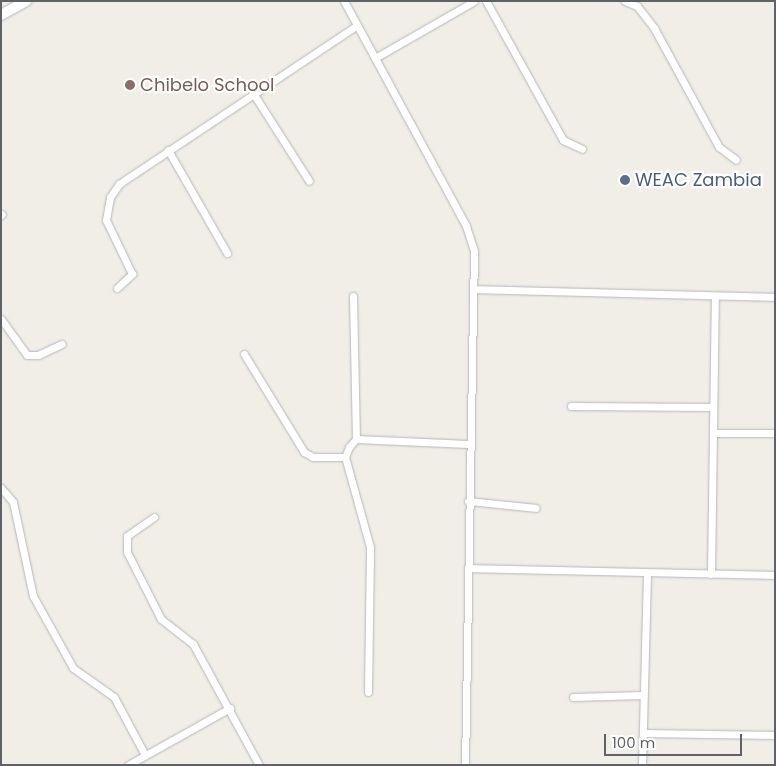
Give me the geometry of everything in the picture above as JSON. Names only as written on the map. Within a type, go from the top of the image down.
[{"type":"main road","points":[[1,15],[26,1]]},
{"type":"street","points":[[344,1],[466,226],[474,251],[468,444],[465,765]]},
{"type":"street","points":[[375,58],[474,1]]},
{"type":"street","points":[[486,1],[563,140],[582,149]]},
{"type":"street","points":[[625,1],[636,6],[654,28],[719,147],[736,160]]},
{"type":"street","points":[[117,288],[132,269],[111,237],[106,220],[110,197],[119,184],[357,25]]},
{"type":"street","points":[[253,93],[309,181]]},
{"type":"street","points":[[168,150],[227,253]]},
{"type":"street","points":[[474,289],[775,297]]},
{"type":"street","points":[[353,296],[356,440],[345,457],[370,546],[368,692]]},
{"type":"street","points":[[712,574],[715,296]]},
{"type":"street","points":[[1,319],[28,355],[62,344]]},
{"type":"street","points":[[244,354],[304,452],[313,457],[345,457]]},
{"type":"street","points":[[571,406],[713,407]]},
{"type":"street","points":[[713,433],[775,433]]},
{"type":"street","points":[[356,440],[468,444]]},
{"type":"street","points":[[1,488],[13,502],[33,596],[73,668],[114,697],[145,755]]},
{"type":"street","points":[[468,501],[536,508]]},
{"type":"street","points":[[154,517],[127,536],[127,552],[161,618],[193,644],[230,708],[259,765]]},
{"type":"street","points":[[468,568],[775,575]]},
{"type":"street","points":[[642,765],[647,573]]},
{"type":"street","points":[[573,697],[643,695]]},
{"type":"street","points":[[128,765],[230,708]]},
{"type":"street","points":[[643,734],[775,735]]},
{"type":"place","name":"Chibelo School","points":[[130,85]]},
{"type":"place","name":"WEAC Zambia","points":[[625,180]]}]
